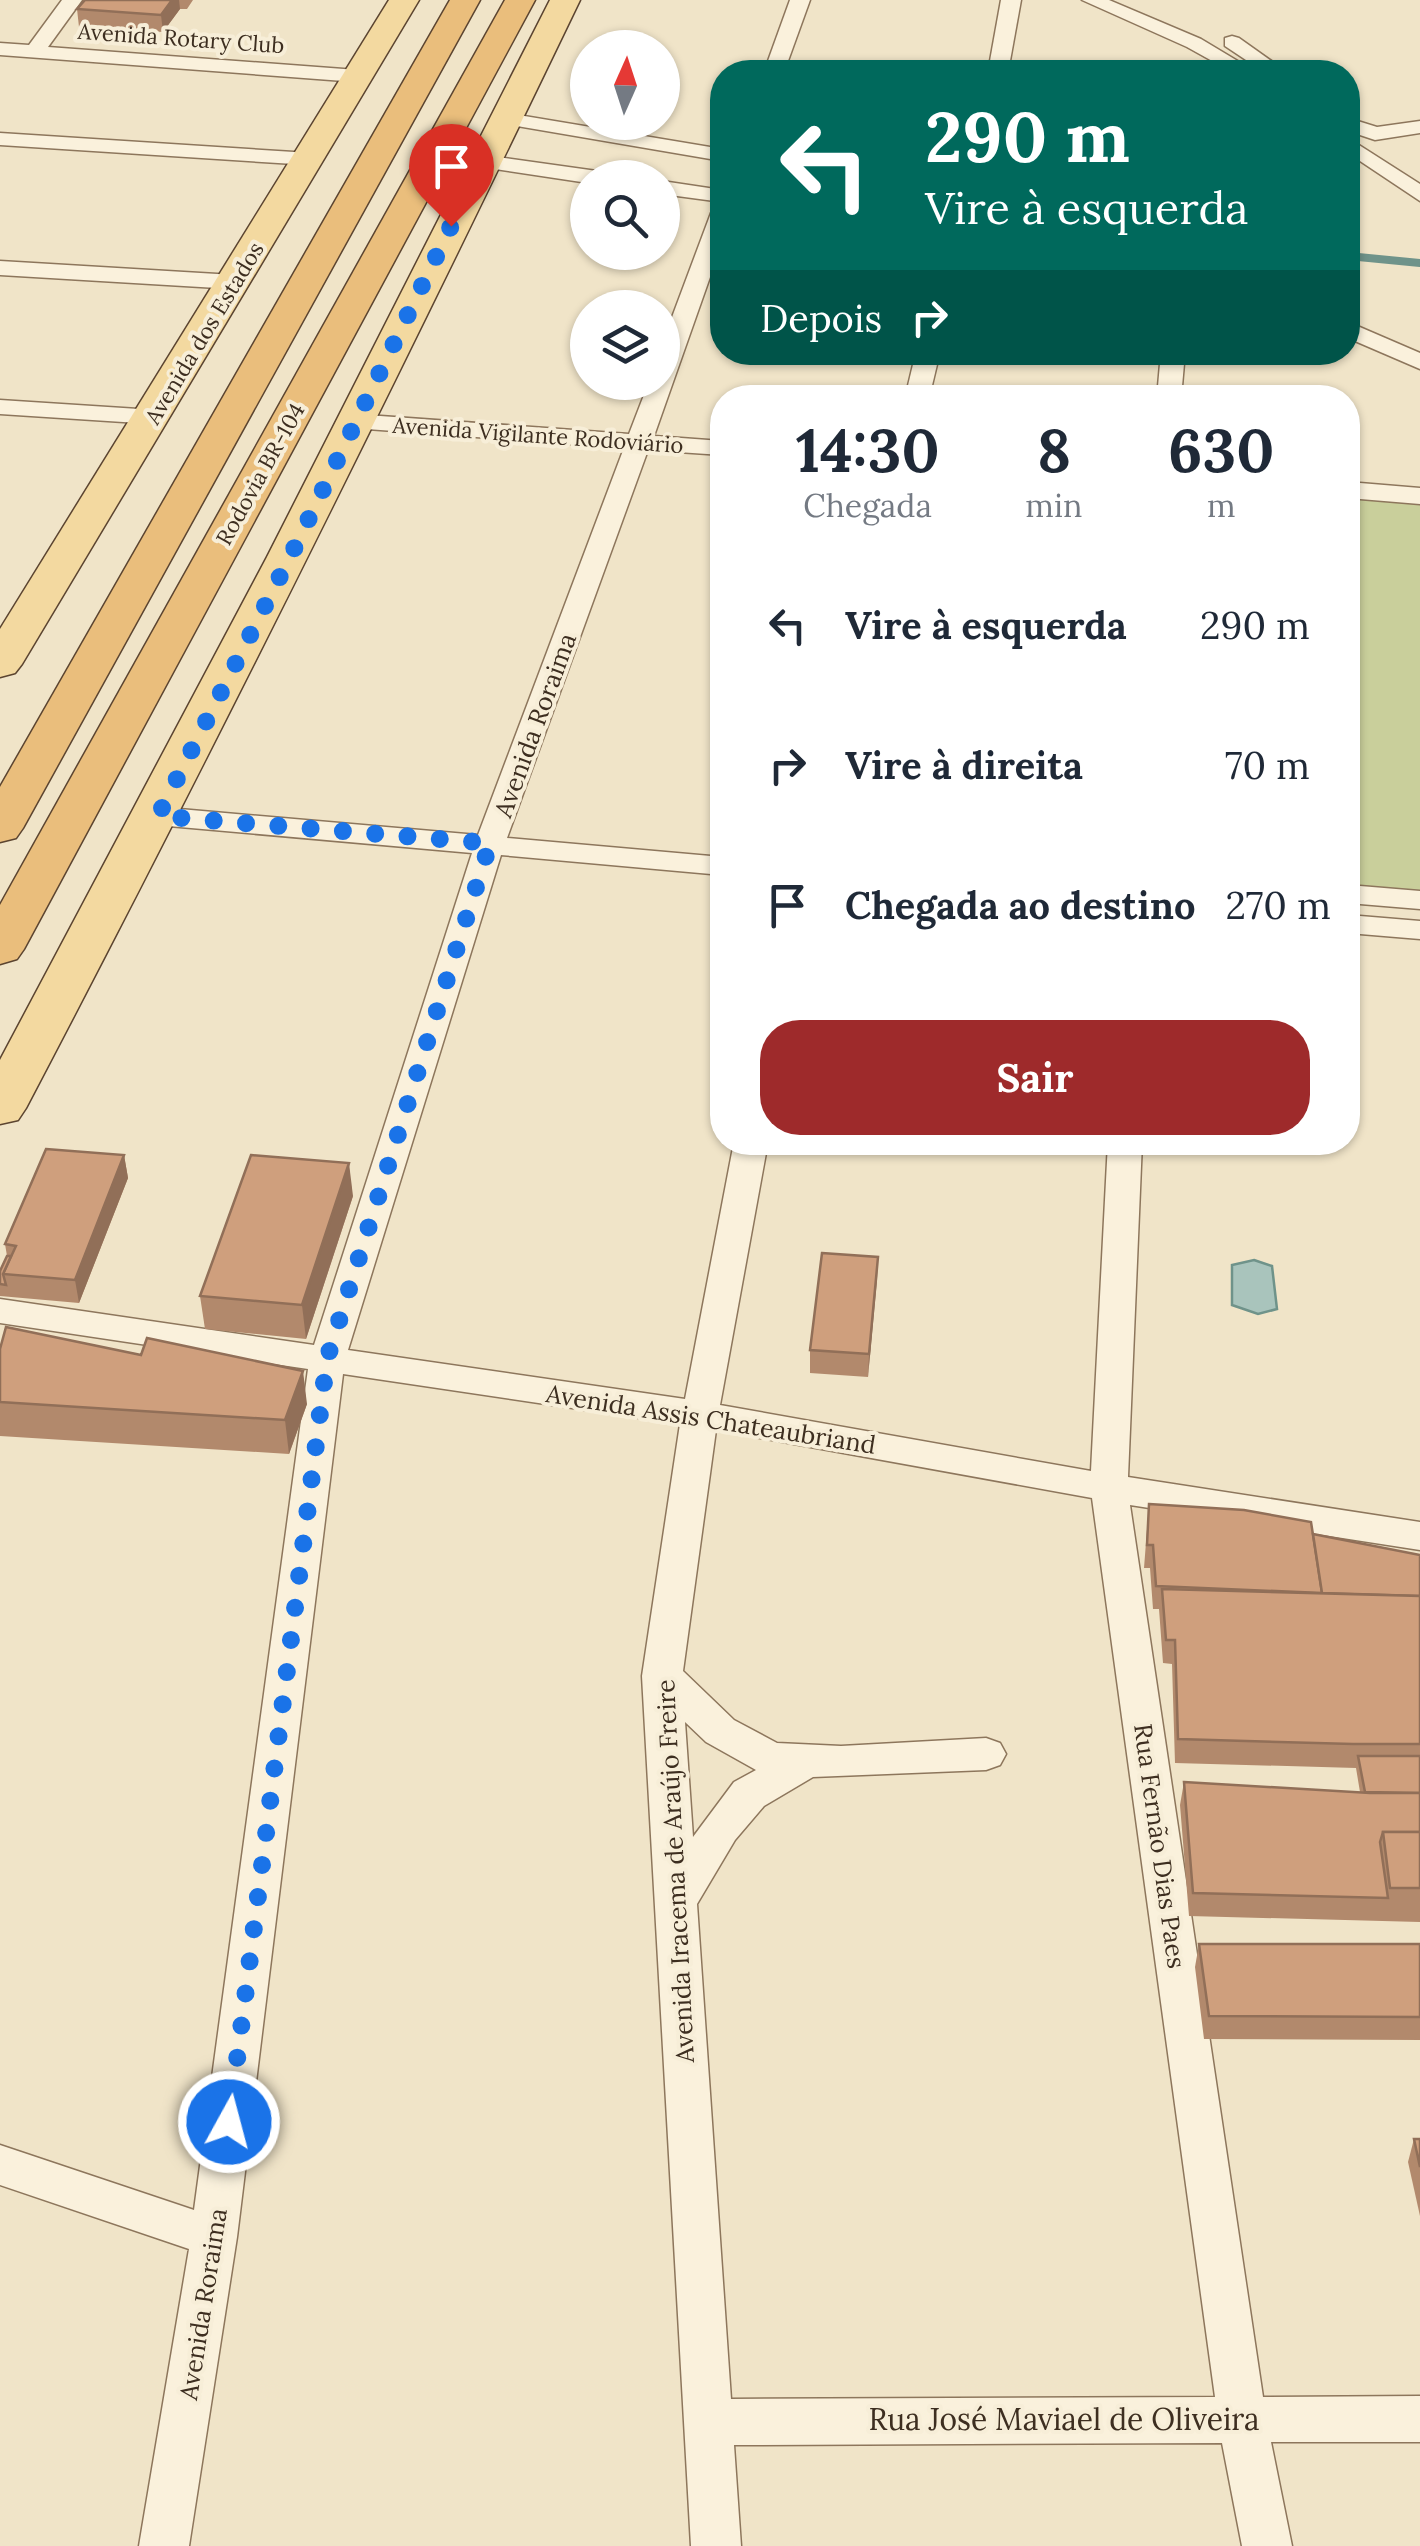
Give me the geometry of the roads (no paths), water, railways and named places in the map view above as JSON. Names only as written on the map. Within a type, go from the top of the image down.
[{"type":"highway","points":[[0,828],[465,0]]},
{"type":"highway","name":"Rodovia BR-104","points":[[0,949],[520,0]]},
{"type":"main road","name":"Avenida dos Estados","points":[[0,664],[154,418],[404,0]]},
{"type":"main road","points":[[0,1108],[162,807],[297,543],[353,422],[565,0]]},
{"type":"street","points":[[34,52],[72,0]]},
{"type":"street","points":[[778,60],[800,0]]},
{"type":"street","points":[[1000,60],[1011,0]]},
{"type":"street","points":[[1092,0],[1224,60]]},
{"type":"street","points":[[1194,20],[1258,60]]},
{"type":"street","name":"Avenida Rotary Club","points":[[0,49],[357,76]]},
{"type":"street","points":[[506,119],[710,153]]},
{"type":"street","points":[[1360,128],[1375,134],[1420,127]]},
{"type":"street","points":[[0,139],[310,159]]},
{"type":"street","points":[[1360,152],[1420,194]]},
{"type":"street","points":[[483,161],[570,174]]},
{"type":"street","points":[[680,190],[710,194]]},
{"type":"street","name":"Avenida Roraima","points":[[680,330],[710,246]]},
{"type":"street","points":[[0,268],[234,282]]},
{"type":"street","points":[[1360,335],[1420,362]]},
{"type":"street","name":"Avenida Roraima","points":[[164,2546],[214,2236],[327,1359],[494,834],[655,400]]},
{"type":"street","points":[[0,407],[154,418]]},
{"type":"street","name":"Avenida Vigilante Rodoviário","points":[[353,422],[710,447]]},
{"type":"street","points":[[1360,491],[1420,496]]},
{"type":"street","points":[[162,807],[494,834],[710,842]]},
{"type":"street","points":[[494,834],[710,864]]},
{"type":"street","points":[[1360,895],[1420,900]]},
{"type":"street","points":[[1360,925],[1420,930]]},
{"type":"street","name":"Avenida Iracema de Araújo Freire","points":[[716,2546],[662,1676],[700,1414],[748,1155]]},
{"type":"street","name":"Rua Fernão Dias Paes","points":[[1124,1155],[1109,1488],[1242,2418],[1267,2546]]},
{"type":"street","name":"Avenida Assis Chateaubriand","points":[[0,1312],[700,1414],[1109,1488],[1420,1536]]},
{"type":"street","points":[[662,1676],[720,1731],[771,1760],[986,1754]]},
{"type":"street","points":[[676,1903],[720,1828],[749,1794],[804,1762]]},
{"type":"street","points":[[0,2164],[214,2236]]},
{"type":"street","name":"Rua José Maviael de Oliveira","points":[[708,2422],[1420,2419]]},
{"type":"water","points":[[1254,1260],[1272,1266],[1277,1309],[1258,1314],[1232,1305],[1232,1265]]},
{"type":"waterway","points":[[1360,257],[1420,263]]}]
